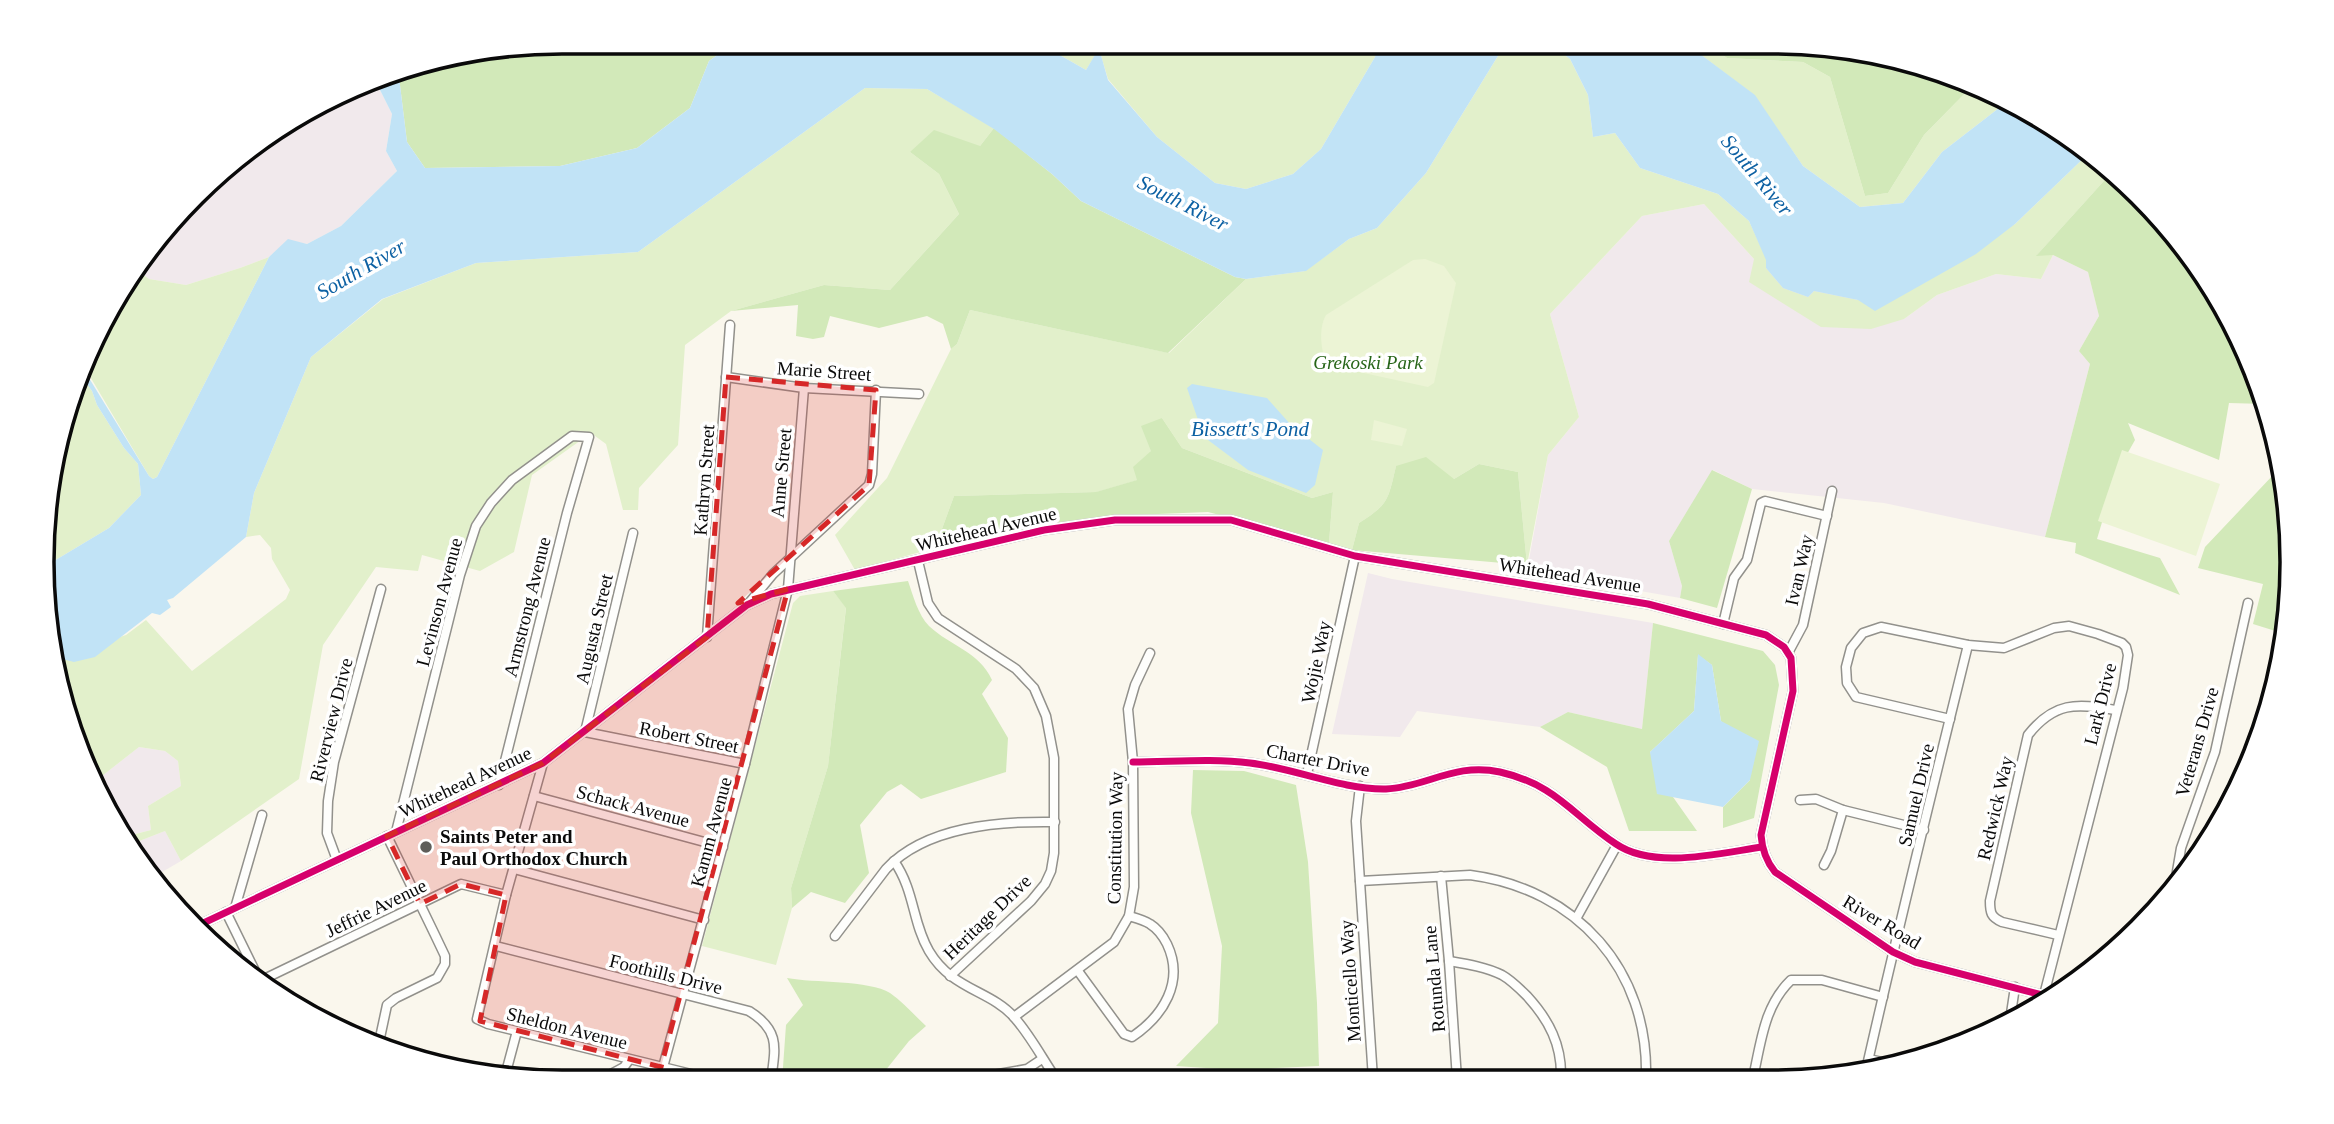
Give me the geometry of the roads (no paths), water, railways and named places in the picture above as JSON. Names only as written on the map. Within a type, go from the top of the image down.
[{"type":"street","name":"Kathryn Street","points":[[707,637],[730,325]]},
{"type":"street","name":"Marie Street","points":[[726,377],[804,388],[919,394]]},
{"type":"street","name":"Anne Street","points":[[788,589],[804,388]]},
{"type":"street","points":[[747,605],[773,574],[869,485],[872,474],[876,390]]},
{"type":"street","name":"Levinson Avenue","points":[[396,832],[460,575],[476,526],[491,503],[512,480],[572,436],[589,437]]},
{"type":"street","name":"Armstrong Avenue","points":[[499,785],[567,513],[589,437]]},
{"type":"street","name":"Ivan Way","points":[[1788,653],[1802,625],[1832,491]]},
{"type":"street","points":[[1723,624],[1734,578],[1747,561],[1761,503],[1765,501],[1827,516]]},
{"type":"street","name":"Whitehead Avenue","points":[[204,922],[543,763],[747,605],[788,589],[1044,530],[1115,520],[1231,520],[1355,556],[1648,604],[1766,635],[1784,647],[1788,653]]},
{"type":"street","name":"Augusta Street","points":[[585,732],[633,533]]},
{"type":"street","name":"Wojie Way","points":[[1307,774],[1355,556]]},
{"type":"street","name":"Heritage Drive","points":[[918,561],[928,603],[938,618],[1016,669],[1034,688],[1046,716],[1054,758],[1054,853],[1051,871],[1045,884],[1031,901],[950,976]]},
{"type":"street","name":"Riverview Drive","points":[[337,860],[327,833],[328,801],[334,762],[381,589]]},
{"type":"street","name":"Kamm Avenue","points":[[661,1070],[746,764],[788,589]]},
{"type":"street","name":"Veterans Drive","points":[[2178,867],[2181,848],[2215,752],[2248,603]]},
{"type":"street","name":"Lark Drive","points":[[1950,719],[1856,697],[1847,683],[1846,667],[1851,648],[1863,633],[1881,627],[1968,645],[2004,648],[2054,628],[2069,626],[2122,643],[2128,655],[2123,688],[2115,710],[2058,935],[2049,988]]},
{"type":"street","name":"Samuel Drive","points":[[1869,1059],[1968,645]]},
{"type":"street","name":"Constitution Way","points":[[1014,1017],[1114,943],[1129,916],[1134,887],[1133,762],[1128,709],[1135,685],[1150,653]]},
{"type":"street","points":[[1762,848],[1761,835],[1793,691],[1794,674],[1788,653]]},
{"type":"street","name":"Redwick Way","points":[[2058,935],[2002,922],[1993,918],[1990,911],[1990,901],[2028,735],[2040,719],[2071,705],[2115,710]]},
{"type":"street","name":"Robert Street","points":[[585,732],[746,764]]},
{"type":"street","name":"Charter Drive","points":[[1133,762],[1251,763],[1385,789],[1449,772],[1476,769],[1498,771],[1525,779],[1554,793],[1617,845],[1649,856],[1681,859],[1762,848]]},
{"type":"street","points":[[496,946],[506,895],[543,763]]},
{"type":"street","name":"Monticello Way","points":[[1360,786],[1356,810],[1372,1070]]},
{"type":"street","name":"Schack Avenue","points":[[534,796],[723,847]]},
{"type":"street","points":[[1800,800],[1816,799],[1843,810],[1924,830]]},
{"type":"street","points":[[1824,865],[1843,810]]},
{"type":"street","points":[[235,908],[262,815]]},
{"type":"street","points":[[835,936],[894,861],[909,850],[966,828],[1022,821],[1055,822]]},
{"type":"street","points":[[380,1036],[387,1004],[437,978],[445,964],[445,956],[387,836]]},
{"type":"street","points":[[1577,917],[1617,845]]},
{"type":"street","name":"River Road","points":[[1762,848],[1775,872],[1893,952],[1915,962],[2039,994]]},
{"type":"street","points":[[894,861],[911,891],[919,929],[929,952],[950,976],[1014,1017],[1050,1070]]},
{"type":"street","points":[[513,869],[704,920]]},
{"type":"street","points":[[1360,881],[1470,875],[1515,884],[1577,917],[1601,941],[1635,999],[1645,1044],[1646,1070]]},
{"type":"street","name":"Rotunda Lane","points":[[1441,876],[1450,961],[1456,1070]]},
{"type":"street","name":"Jeffrie Avenue","points":[[267,975],[461,884],[506,895]]},
{"type":"street","points":[[226,912],[253,965]]},
{"type":"street","points":[[1078,971],[1124,1034],[1132,1037],[1157,1016],[1167,1002],[1173,986],[1172,954],[1163,935],[1150,924],[1129,916]]},
{"type":"street","name":"Foothills Drive","points":[[496,946],[748,1011],[769,1027],[775,1040],[772,1070]]},
{"type":"street","name":"Sheldon Avenue","points":[[496,946],[477,1018],[480,1021],[674,1070]]},
{"type":"street","points":[[1450,961],[1504,975],[1536,1006],[1544,1014],[1556,1040],[1561,1070]]},
{"type":"street","points":[[1755,1070],[1770,1007],[1779,992],[1791,980],[1822,980],[1883,997]]},
{"type":"street","points":[[2012,1009],[2015,987]]},
{"type":"street","points":[[508,1066],[517,1031]]},
{"type":"street","points":[[1021,1070],[1042,1059]]},
{"type":"street","points":[[620,1070],[629,1060]]},
{"type":"water","name":"South River","points":[[719,54],[1058,54],[1086,70],[1095,54],[1101,54],[1108,80],[1157,137],[1215,183],[1246,189],[1293,174],[1321,149],[1375,54],[1499,54],[1426,173],[1377,228],[1349,239],[1306,271],[1246,279],[1235,277],[1081,201],[1052,174],[994,129],[927,89],[865,88],[638,252],[476,263],[382,299],[311,357],[254,493],[246,537],[173,598],[167,600],[171,607],[160,615],[152,613],[95,657],[74,662],[64,659],[55,595],[54,561],[109,528],[141,495],[138,464],[124,448],[97,405],[87,384],[89,378],[149,476],[153,479],[157,477],[269,257],[288,239],[307,244],[341,226],[397,171],[386,151],[392,114],[379,89],[399,81],[407,142],[425,168],[560,166],[637,148],[690,108],[709,61]]},
{"type":"water","name":"South River","points":[[1564,54],[1700,54],[1755,95],[1803,166],[1860,207],[1903,203],[1942,152],[1999,108],[2026,122],[2082,160],[2015,224],[1976,254],[1875,311],[1858,300],[1814,291],[1808,297],[1783,288],[1766,268],[1766,260],[1749,221],[1718,194],[1640,168],[1615,133],[1593,137],[1588,95],[1570,59]]},
{"type":"water","name":"Bissett's Pond","points":[[1192,384],[1267,398],[1291,425],[1323,450],[1315,485],[1306,493],[1248,470],[1204,437],[1187,388]]},
{"type":"water","points":[[1698,654],[1712,665],[1721,721],[1759,741],[1750,780],[1723,807],[1657,794],[1650,752],[1694,711]]},
{"type":"place","name":"Saints Peter and Paul Orthodox Church","points":[[426,847]]},
{"type":"park label","name":"Grekoski Park","points":[[1368,362]]}]
